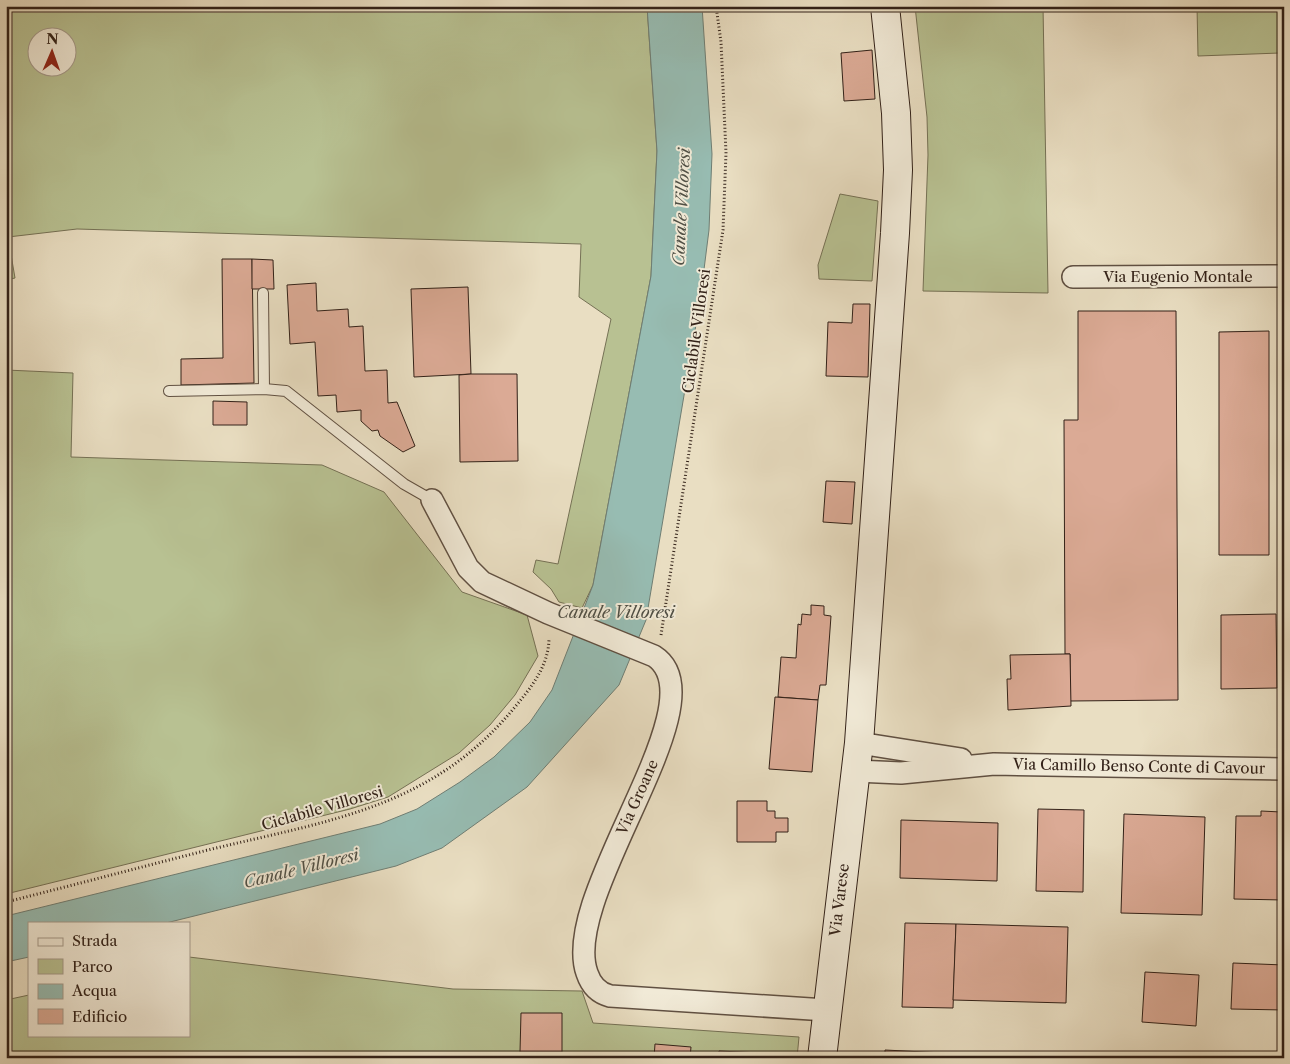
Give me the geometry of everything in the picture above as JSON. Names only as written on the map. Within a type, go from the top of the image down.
[{"type":"street","name":"Via Varese","points":[[822,1058],[826,1010],[859,743],[898,170],[896,113],[885,6]]},
{"type":"street","name":"Via Eugenio Montale","points":[[1073,277],[1284,276]]},
{"type":"street","name":"Via Groane","points":[[432,500],[472,574],[488,585],[555,616],[649,654],[660,660],[670,674],[672,694],[670,712],[662,740],[593,897],[582,949],[588,976],[596,989],[610,996],[826,1010]]},
{"type":"street","name":"Via Camillo Benso Conte di Cavour","points":[[859,743],[994,764]]},
{"type":"street","name":"Via Camillo Benso Conte di Cavour","points":[[856,771],[901,772],[994,764],[1284,769]]},
{"type":"lane","points":[[263,293],[264,389]]},
{"type":"lane","points":[[169,391],[264,389],[286,391],[404,484],[432,500]]},
{"type":"path","name":"Ciclabile Villoresi","points":[[649,654],[662,633],[723,230],[726,153],[721,42],[716,6]]},
{"type":"path","name":"Ciclabile Villoresi","points":[[6,902],[340,818],[400,797],[424,785],[454,765],[488,738],[535,682],[546,660],[555,616]]},
{"type":"green space","points":[[6,6],[647,6],[657,151],[651,276],[593,585],[582,608],[559,602],[551,589],[533,572],[536,560],[558,564],[611,319],[579,297],[581,244],[77,229],[8,237],[15,278],[6,280]]},
{"type":"green space","points":[[915,6],[1043,6],[1048,293],[923,291],[928,155],[927,117]]},
{"type":"green space","points":[[1197,6],[1279,6],[1280,52],[1284,53],[1284,207],[1280,53],[1198,56]]},
{"type":"green space","points":[[840,194],[878,201],[872,281],[819,279],[818,265]]},
{"type":"green space","points":[[6,370],[73,373],[71,457],[322,465],[384,492],[462,592],[527,615],[538,656],[515,695],[490,725],[459,753],[388,797],[350,809],[6,894]]},
{"type":"green space","points":[[190,957],[453,989],[582,991],[593,1023],[799,1037],[797,1058],[6,1058],[6,1000],[28,995],[28,1036],[190,1036]]},
{"type":"water","name":"Canale Villoresi","points":[[647,6],[702,6],[712,154],[709,230],[700,301],[646,620],[619,685],[527,787],[442,848],[396,866],[170,922],[28,922],[28,957],[6,962],[6,916],[380,824],[417,809],[460,782],[494,757],[530,722],[552,690],[593,585],[651,276],[657,151]]},
{"type":"building","points":[[872,50],[875,99],[844,101],[841,53]]},
{"type":"building","points":[[222,259],[252,259],[254,383],[181,385],[181,359],[223,358]]},
{"type":"building","points":[[252,259],[273,260],[274,289],[252,289]]},
{"type":"building","points":[[316,283],[317,311],[348,309],[349,327],[363,326],[365,371],[387,370],[388,403],[397,402],[415,446],[403,452],[380,436],[378,430],[372,431],[361,421],[361,410],[337,412],[336,395],[318,396],[315,342],[290,344],[287,285]]},
{"type":"building","points":[[468,287],[471,374],[414,377],[411,289]]},
{"type":"building","points":[[853,304],[870,304],[868,377],[826,376],[828,322],[852,323]]},
{"type":"building","points":[[1078,311],[1176,311],[1178,700],[1070,701],[1070,654],[1065,654],[1064,420],[1078,420]]},
{"type":"building","points":[[1269,331],[1269,555],[1219,555],[1219,332]]},
{"type":"building","points":[[517,374],[518,461],[460,462],[459,375]]},
{"type":"building","points":[[213,401],[247,402],[247,425],[213,425]]},
{"type":"building","points":[[826,481],[855,482],[852,524],[823,522]]},
{"type":"building","points":[[811,605],[824,606],[824,615],[831,616],[826,685],[820,685],[818,700],[778,697],[781,657],[796,658],[798,624],[801,625],[802,614],[811,615]]},
{"type":"building","points":[[1276,614],[1277,688],[1221,689],[1221,615]]},
{"type":"building","points":[[1070,654],[1071,706],[1008,710],[1007,679],[1011,679],[1010,655]]},
{"type":"building","points":[[775,697],[818,700],[812,772],[769,769]]},
{"type":"building","points":[[737,801],[767,801],[767,811],[775,811],[775,818],[788,818],[788,832],[776,832],[776,842],[737,842]]},
{"type":"building","points":[[1038,809],[1084,810],[1083,892],[1036,891]]},
{"type":"building","points":[[1261,811],[1281,812],[1280,883],[1283,883],[1283,900],[1234,899],[1236,816],[1261,816]]},
{"type":"building","points":[[1124,814],[1205,817],[1202,915],[1121,913]]},
{"type":"building","points":[[901,820],[998,823],[997,881],[900,878]]},
{"type":"building","points":[[905,923],[956,924],[953,1008],[902,1007]]},
{"type":"building","points":[[956,924],[1068,927],[1066,1003],[953,1000]]},
{"type":"building","points":[[1233,963],[1284,965],[1284,1010],[1231,1009]]},
{"type":"building","points":[[1145,972],[1199,975],[1196,1026],[1142,1022]]},
{"type":"building","points":[[521,1013],[562,1013],[562,1052],[520,1052]]},
{"type":"building","points":[[655,1044],[691,1047],[690,1058],[654,1058]]},
{"type":"building","points":[[885,1050],[963,1054],[963,1058],[885,1058]]},
{"type":"building","points":[[719,1051],[761,1053],[761,1058],[719,1058]]},
{"type":"building","points":[[963,1054],[1039,1058],[963,1058]]}]
